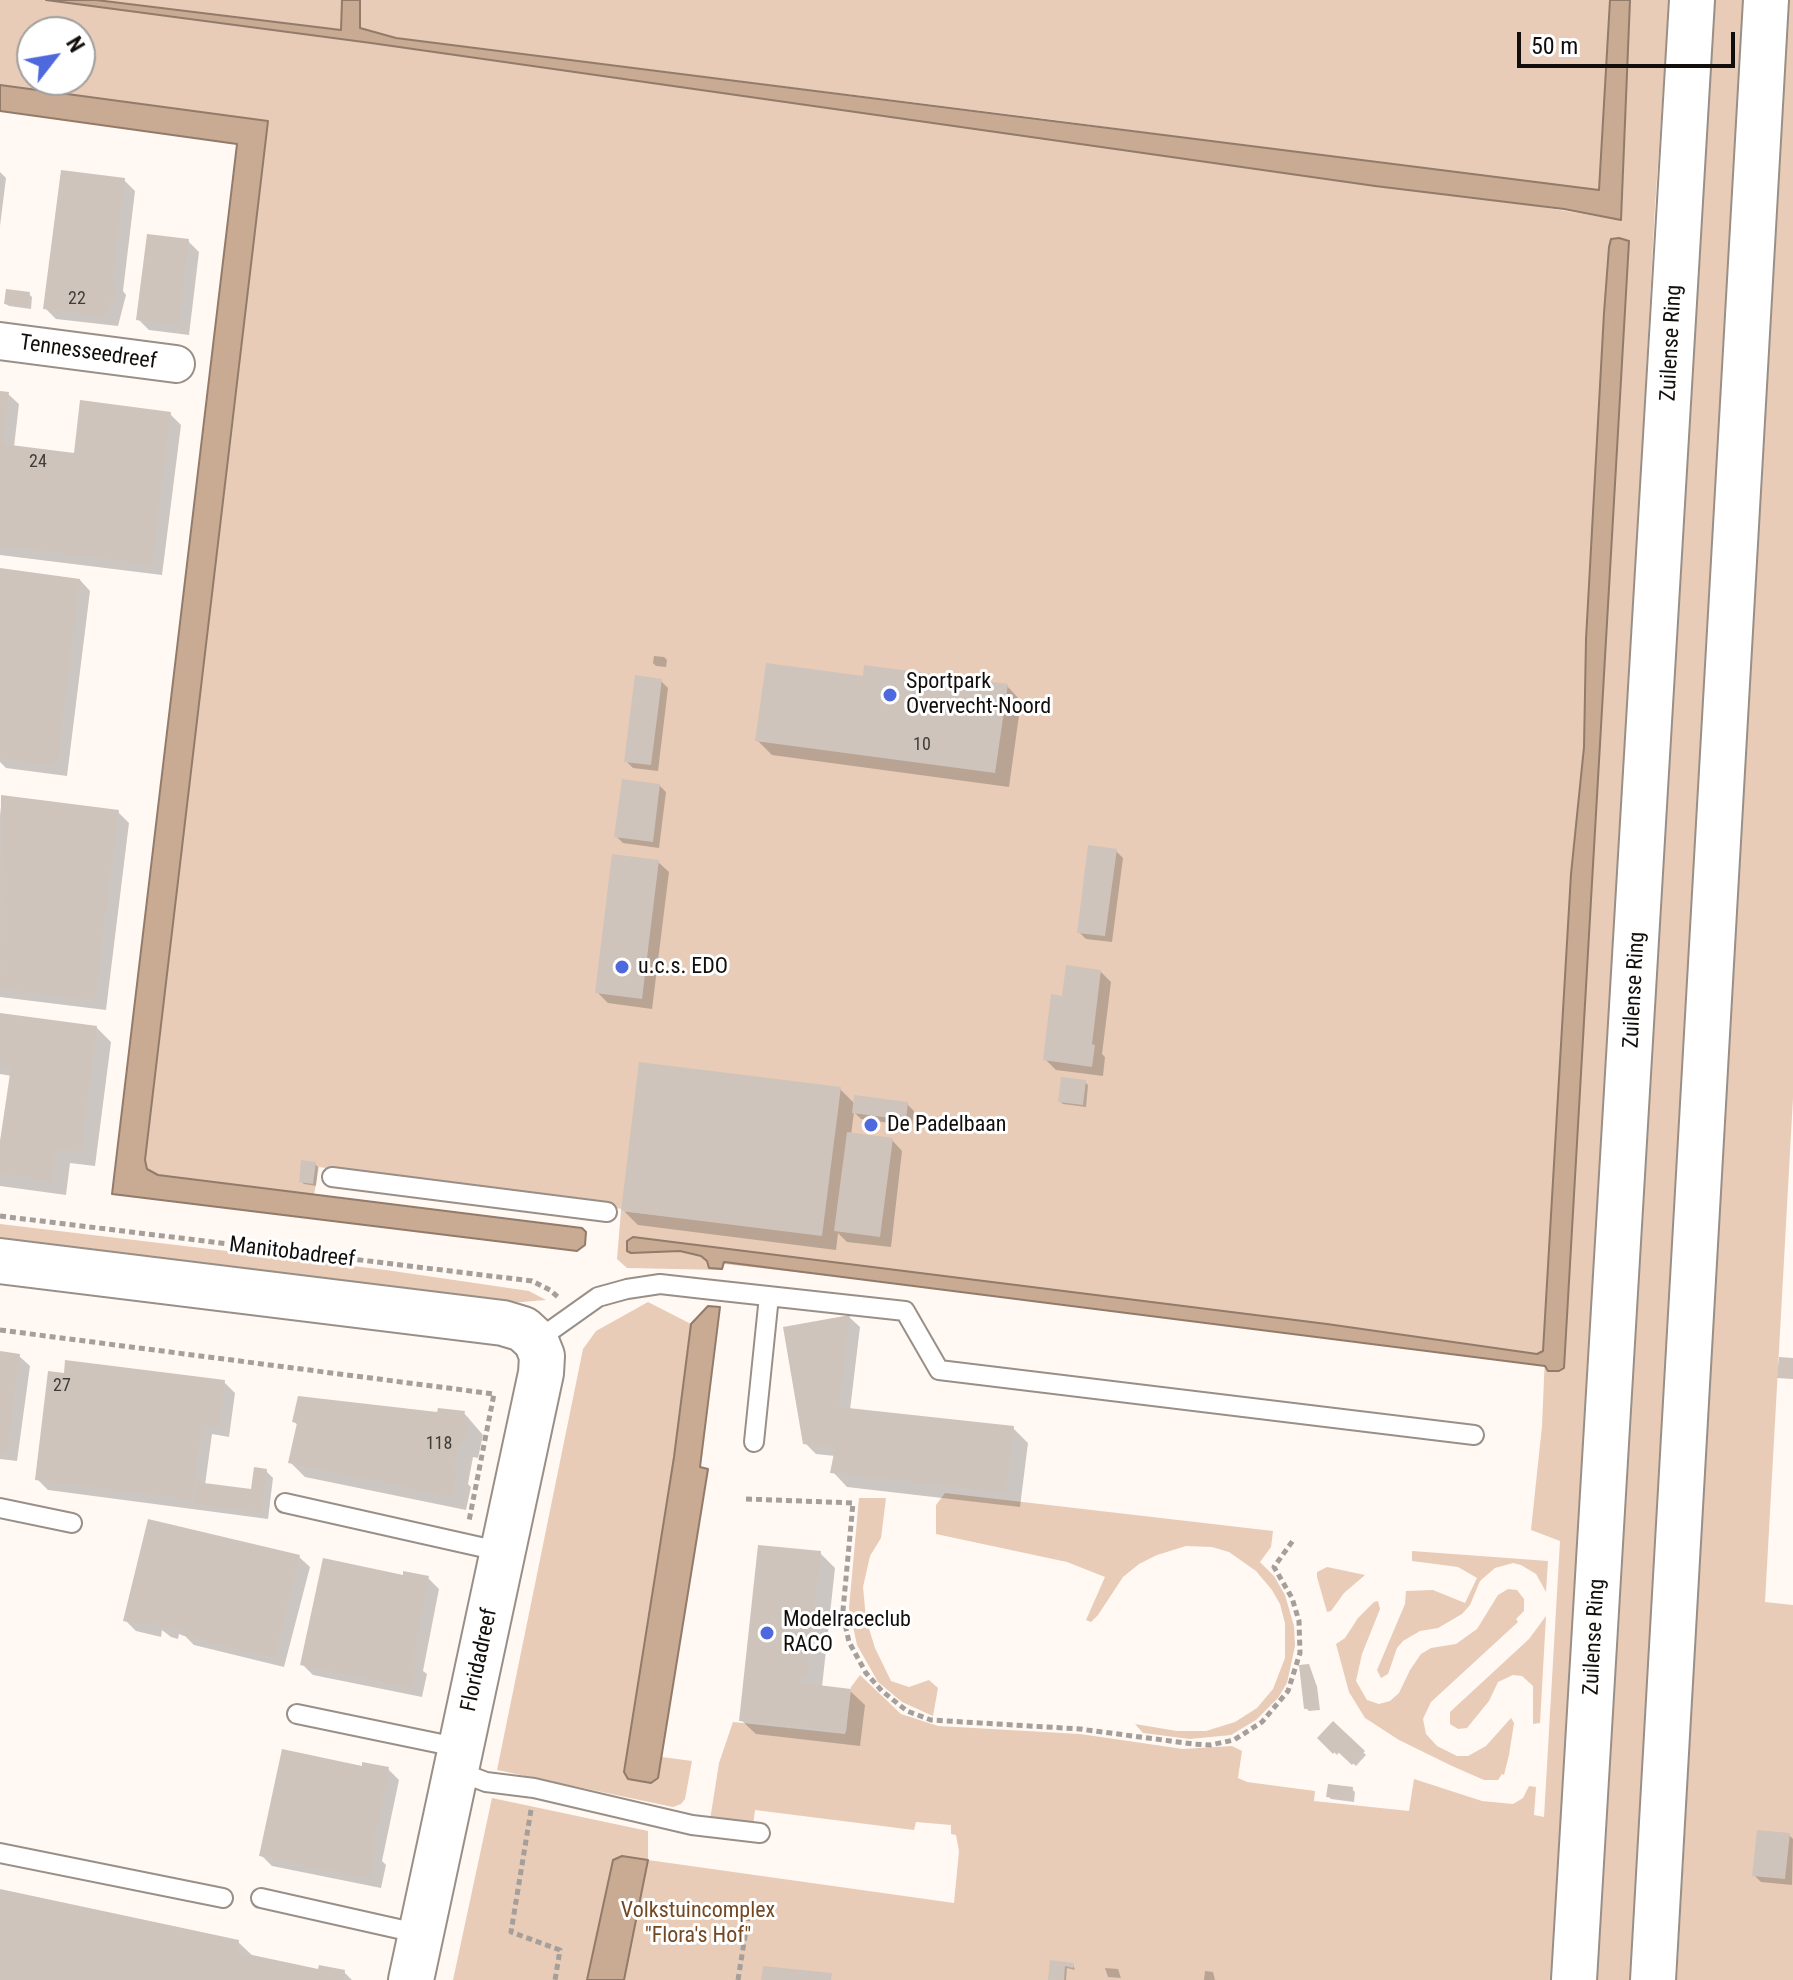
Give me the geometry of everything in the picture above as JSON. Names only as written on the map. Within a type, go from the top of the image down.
[{"type":"main road","name":"Zuilense Ring","points":[[1574,1980],[1692,0]]},
{"type":"main road","points":[[1653,1980],[1766,0]]},
{"type":"main road","name":"Manitobadreef","points":[[0,1261],[503,1323],[523,1329],[536,1341]]},
{"type":"main road","name":"Floridadreef","points":[[411,1980],[541,1373],[542,1356],[536,1341]]},
{"type":"street","name":"Tennesseedreef","points":[[0,341],[176,364]]},
{"type":"lane","points":[[332,1177],[607,1212]]},
{"type":"lane","points":[[536,1341],[598,1297],[660,1284],[905,1311],[939,1370],[1474,1435]]},
{"type":"lane","points":[[754,1442],[769,1296]]},
{"type":"lane","points":[[285,1503],[503,1552]]},
{"type":"lane","points":[[0,1508],[72,1523]]},
{"type":"lane","points":[[297,1714],[459,1760],[486,1782],[534,1788],[692,1825],[760,1833]]},
{"type":"lane","points":[[0,1853],[223,1898]]},
{"type":"lane","points":[[261,1898],[421,1934]]},
{"type":"path","name":"Manitobadreef","points":[[0,1216],[532,1281],[550,1290],[562,1301],[570,1315]]},
{"type":"path","points":[[746,1499],[853,1503],[843,1610],[849,1642],[866,1673],[907,1711],[931,1720],[1080,1729],[1193,1744],[1210,1745],[1234,1740],[1262,1722],[1288,1691],[1300,1653],[1299,1621],[1292,1598],[1274,1567],[1294,1539]]},
{"type":"path","points":[[534,1788],[511,1932],[560,1950],[555,1980]]},
{"type":"path","points":[[738,1980],[749,1911]]},
{"type":"green space","name":"Sportpark Overvecht-Noord","points":[[0,0],[46,0],[371,43],[1375,186],[1494,199],[1620,220],[1630,0],[1669,0],[1655,207],[1559,1980],[624,1980],[647,1861],[622,1856],[613,1861],[587,1980],[453,1980],[492,1798],[648,1831],[648,1860],[954,1903],[959,1851],[956,1835],[951,1834],[951,1825],[916,1822],[914,1830],[755,1810],[753,1826],[710,1820],[719,1763],[733,1722],[845,1734],[851,1687],[860,1675],[901,1714],[938,1726],[1080,1734],[1183,1749],[1232,1746],[1242,1751],[1238,1778],[1247,1782],[1315,1791],[1314,1801],[1409,1811],[1414,1779],[1482,1801],[1513,1804],[1523,1798],[1529,1786],[1536,1787],[1534,1815],[1544,1817],[1560,1541],[1531,1530],[1542,1426],[1545,1356],[724,1264],[723,1270],[627,1268],[617,1259],[621,1211],[716,1222],[319,1167],[314,1195],[152,1174],[145,1160],[267,121],[82,96],[96,96],[96,16],[16,16],[16,87],[0,85]]},
{"type":"green space","points":[[96,0],[342,0],[342,30],[170,9]]},
{"type":"green space","points":[[360,0],[1610,0],[1599,190],[396,38],[360,28]]},
{"type":"green space","points":[[1701,0],[1746,0],[1634,1980],[1590,1980]]},
{"type":"green space","points":[[1789,0],[1793,0],[1793,1098],[1765,1602],[1793,1605],[1793,1980],[1677,1980],[1769,295]]},
{"type":"green space","points":[[0,1224],[386,1270],[529,1291],[546,1300],[473,1306],[0,1250]]},
{"type":"green space","points":[[648,1302],[691,1324],[674,1457],[658,1778],[662,1757],[692,1761],[685,1799],[673,1807],[497,1770],[583,1349],[596,1331]]},
{"type":"green space","points":[[945,1493],[1273,1531],[1271,1547],[1260,1562],[1274,1576],[1285,1595],[1294,1626],[1295,1646],[1287,1683],[1278,1698],[1256,1720],[1231,1735],[1190,1739],[1143,1733],[1135,1724],[1177,1731],[1206,1731],[1235,1722],[1257,1708],[1273,1689],[1285,1658],[1285,1623],[1272,1590],[1256,1571],[1229,1552],[1212,1547],[1186,1546],[1139,1564],[1123,1577],[1091,1622],[1086,1620],[1105,1577],[1067,1562],[936,1534],[936,1505]]},
{"type":"green space","points":[[859,1498],[886,1498],[881,1538],[870,1556],[863,1587],[866,1619],[875,1648],[891,1681],[909,1687],[929,1680],[938,1688],[933,1716],[902,1702],[878,1682],[857,1645],[849,1608]]},
{"type":"green space","points":[[1412,1551],[1548,1561],[1546,1592],[1536,1574],[1521,1565],[1513,1563],[1495,1568],[1480,1581],[1470,1605],[1462,1614],[1438,1628],[1420,1631],[1403,1641],[1397,1648],[1388,1674],[1381,1678],[1377,1670],[1405,1604],[1406,1591],[1433,1590],[1465,1603],[1477,1578],[1458,1567],[1412,1561]]},
{"type":"green space","points":[[1327,1567],[1365,1575],[1327,1612],[1317,1572]]},
{"type":"green space","points":[[1508,1589],[1517,1590],[1524,1599],[1524,1611],[1516,1619],[1518,1622],[1431,1702],[1423,1719],[1426,1734],[1437,1746],[1457,1756],[1468,1756],[1486,1746],[1511,1718],[1514,1723],[1504,1775],[1498,1780],[1484,1780],[1399,1740],[1365,1718],[1349,1692],[1336,1644],[1345,1638],[1358,1618],[1374,1602],[1378,1601],[1380,1609],[1362,1654],[1356,1681],[1367,1700],[1379,1704],[1390,1701],[1399,1693],[1421,1654],[1431,1648],[1456,1644],[1477,1629],[1498,1595]]},
{"type":"green space","points":[[1546,1616],[1540,1723],[1533,1724],[1533,1686],[1522,1676],[1513,1675],[1498,1682],[1489,1701],[1467,1728],[1458,1729],[1450,1724],[1450,1712],[1529,1639]]},
{"type":"shaded area","points":[[46,0],[96,0],[341,30],[342,0],[360,0],[360,28],[396,38],[1599,190],[1610,0],[1630,0],[1621,220],[1564,209],[1375,186],[371,43]]},
{"type":"shaded area","points":[[0,85],[16,87],[16,96],[82,96],[268,121],[145,1160],[147,1169],[158,1175],[582,1228],[586,1232],[585,1245],[577,1251],[112,1194],[237,144],[0,111]]},
{"type":"shaded area","points":[[1611,239],[1629,241],[1564,1368],[1548,1371],[1545,1366],[724,1262],[722,1269],[709,1268],[701,1256],[680,1251],[627,1251],[627,1241],[633,1237],[1327,1324],[1537,1354],[1543,1351],[1571,874],[1584,747],[1586,639],[1604,313],[1609,247]]},
{"type":"shaded area","points":[[708,1306],[720,1307],[700,1467],[708,1469],[658,1778],[651,1783],[628,1779],[624,1772],[674,1457],[691,1324]]},
{"type":"shaded area","points":[[622,1856],[648,1860],[624,1980],[587,1980],[613,1860]]},
{"type":"building","points":[[61,170],[125,178],[112,282],[117,282],[108,317],[43,309]]},
{"type":"building","points":[[147,234],[189,239],[179,326],[136,320]]},
{"type":"building","points":[[6,289],[30,292],[28,308],[4,304]]},
{"type":"building","points":[[0,391],[9,392],[3,444],[74,453],[80,400],[171,412],[152,565],[0,546]]},
{"type":"building","points":[[0,568],[80,579],[57,766],[0,759]]},
{"type":"building","points":[[766,663],[863,676],[864,665],[1008,684],[995,773],[755,741]]},
{"type":"building","points":[[635,675],[662,679],[651,765],[624,762]]},
{"type":"building","points":[[622,779],[660,784],[653,842],[614,837]]},
{"type":"building","points":[[1,795],[119,810],[95,1001],[0,989]]},
{"type":"building","points":[[1088,845],[1117,849],[1105,936],[1077,933]]},
{"type":"building","points":[[612,854],[659,860],[642,999],[595,993]]},
{"type":"building","points":[[1066,965],[1101,970],[1092,1067],[1043,1060],[1051,994],[1062,996]]},
{"type":"building","points":[[0,1013],[97,1026],[81,1152],[56,1149],[52,1181],[0,1174],[0,1141],[11,1067],[0,1066]]},
{"type":"building","points":[[639,1062],[841,1087],[822,1236],[621,1211]]},
{"type":"building","points":[[1061,1077],[1086,1080],[1083,1105],[1058,1102]]},
{"type":"building","points":[[854,1095],[908,1102],[906,1120],[852,1113]]},
{"type":"building","points":[[847,1132],[893,1138],[880,1237],[834,1231]]},
{"type":"building","points":[[301,1160],[316,1162],[313,1184],[299,1182]]},
{"type":"building","points":[[850,1315],[839,1407],[1014,1426],[1006,1493],[830,1473],[835,1448],[803,1444],[783,1327]]},
{"type":"building","points":[[0,1351],[20,1354],[7,1452],[0,1451]]},
{"type":"building","points":[[1779,1357],[1793,1358],[1793,1379],[1777,1378]]},
{"type":"building","points":[[65,1360],[225,1380],[219,1427],[202,1425],[192,1500],[35,1480],[48,1371],[64,1373]]},
{"type":"building","points":[[298,1396],[437,1412],[438,1408],[465,1411],[464,1416],[469,1418],[463,1444],[459,1443],[454,1470],[458,1471],[452,1497],[288,1463],[297,1423],[292,1422]]},
{"type":"building","points":[[254,1467],[267,1469],[262,1513],[193,1504],[196,1482],[251,1489]]},
{"type":"building","points":[[148,1519],[300,1555],[274,1658],[181,1635],[183,1629],[169,1625],[168,1629],[158,1627],[159,1622],[152,1621],[150,1627],[123,1621]]},
{"type":"building","points":[[758,1545],[821,1551],[807,1676],[802,1675],[801,1683],[851,1689],[846,1732],[739,1721]]},
{"type":"building","points":[[323,1558],[403,1575],[403,1571],[429,1576],[411,1688],[300,1665]]},
{"type":"building","points":[[1309,1664],[1315,1681],[1318,1708],[1304,1709],[1299,1665]]},
{"type":"building","points":[[1333,1721],[1365,1751],[1352,1765],[1336,1750],[1333,1754],[1317,1738]]},
{"type":"building","points":[[282,1749],[362,1766],[362,1762],[389,1767],[372,1852],[376,1852],[370,1879],[259,1856]]},
{"type":"building","points":[[1328,1784],[1353,1787],[1352,1800],[1326,1797]]},
{"type":"building","points":[[1757,1830],[1790,1833],[1785,1879],[1752,1876]]},
{"type":"building","points":[[0,1889],[239,1940],[238,1952],[318,1969],[319,1965],[345,1970],[344,1980],[0,1980]]},
{"type":"building","points":[[1050,1960],[1074,1963],[1073,1968],[1065,1966],[1064,1980],[1048,1980]]},
{"type":"building","points":[[763,1966],[832,1973],[831,1980],[761,1980]]},
{"type":"place","name":"Sportpark Overvecht-Noord","points":[[890,695]]},
{"type":"place","name":"u.c.s. EDO","points":[[622,967]]},
{"type":"place","name":"De Padelbaan","points":[[871,1125]]},
{"type":"place","name":"Modelraceclub RACO","points":[[767,1633]]},
{"type":"park label","name":"Volkstuincomplex \"Flora's Hof\"","points":[[698,1924]]}]
